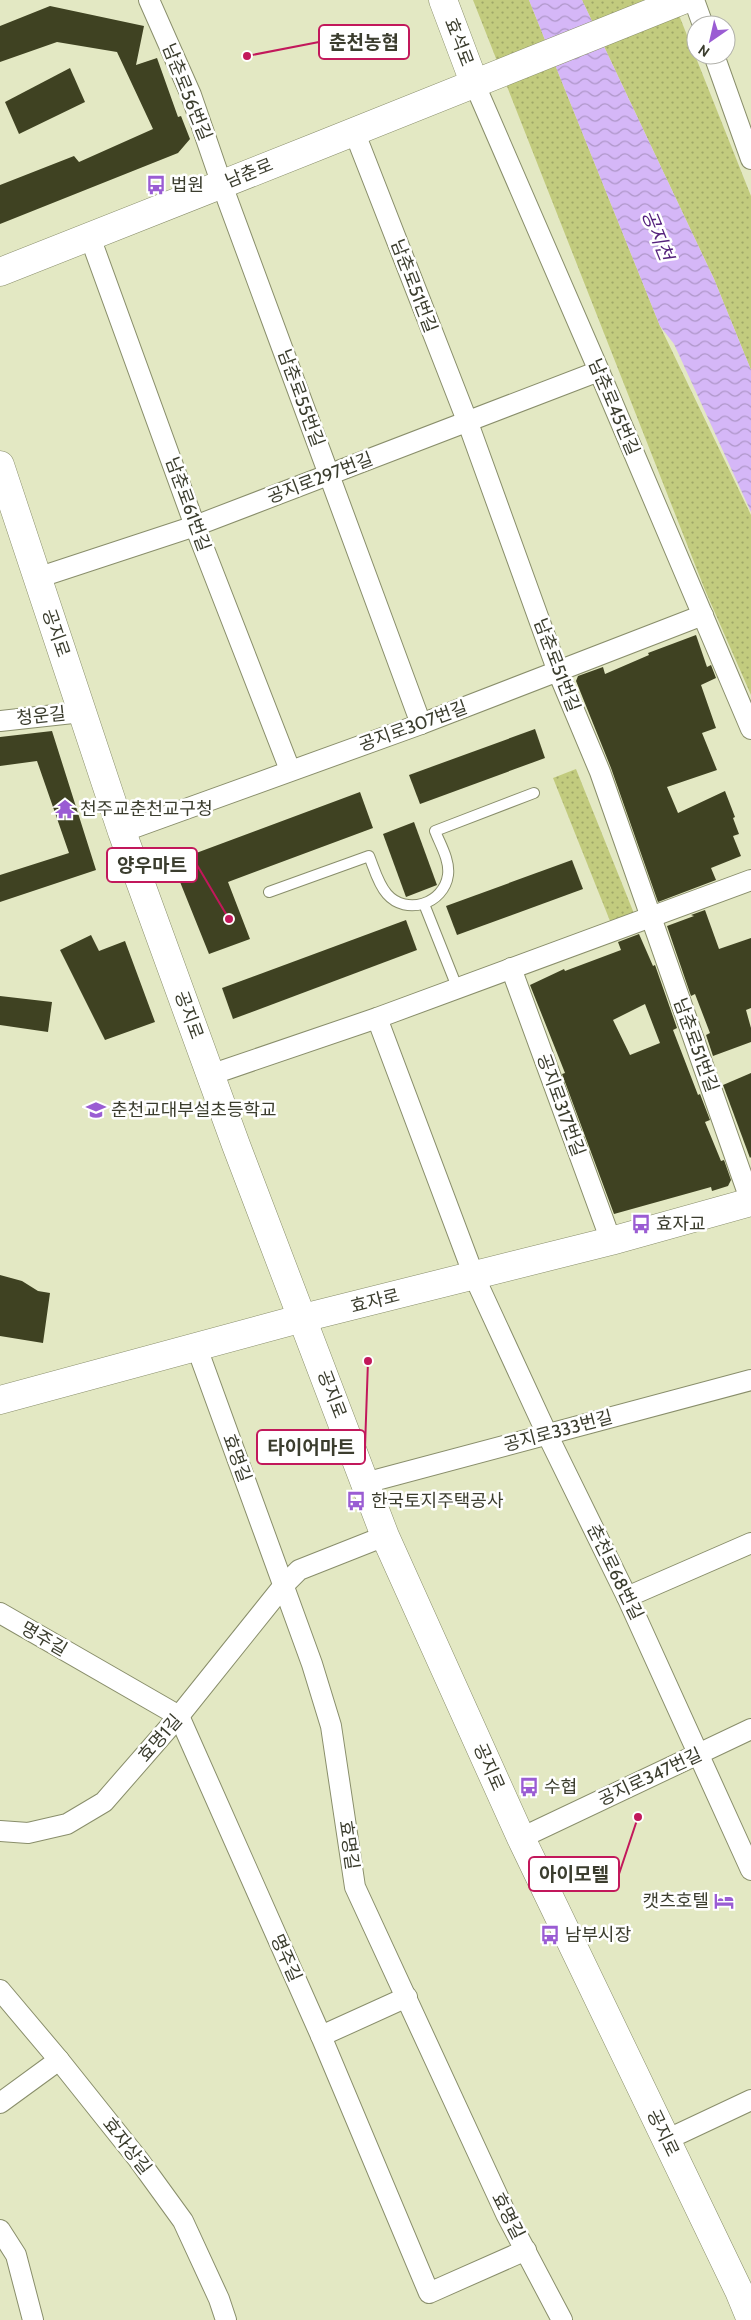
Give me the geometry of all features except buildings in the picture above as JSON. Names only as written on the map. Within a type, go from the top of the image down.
[{"type":"street","name":"남춘로56번길","points":[[149,0],[191,95],[222,185]]},
{"type":"street","name":"효석로","points":[[443,0],[487,80]]},
{"type":"street","name":"남춘로","points":[[0,272],[684,1]]},
{"type":"street","points":[[684,1],[695,15]]},
{"type":"street","points":[[718,65],[751,159]]},
{"type":"street","name":"남춘로45번길","points":[[487,80],[600,371],[751,729]]},
{"type":"street","name":"남춘로51번길","points":[[354,131],[468,423],[558,672],[600,772],[751,1202]]},
{"type":"street","name":"남춘로55번길","points":[[222,185],[421,724]]},
{"type":"street","name":"남춘로61번길","points":[[90,237],[195,526],[290,770]]},
{"type":"street","name":"공지로297번길","points":[[37,578],[195,526],[600,371]]},
{"type":"street","name":"공지로","points":[[0,465],[122,832],[210,1075],[385,1536],[521,1838],[739,2291],[751,2320]]},
{"type":"street","name":"공지로307번길","points":[[122,832],[421,724],[703,615]]},
{"type":"street","name":"청운길","points":[[0,721],[82,712]]},
{"type":"street","points":[[210,1075],[377,1018],[751,880]]},
{"type":"street","name":"공지로317번길","points":[[511,968],[612,1241]]},
{"type":"street","points":[[377,1018],[474,1276]]},
{"type":"street","name":"효자로","points":[[0,1400],[303,1318],[612,1241],[751,1202]]},
{"type":"street","name":"춘천로68번길","points":[[474,1276],[547,1434],[627,1597],[700,1754],[751,1870]]},
{"type":"street","name":"효명길","points":[[197,1348],[284,1585],[312,1664],[331,1726],[355,1887],[506,2214],[562,2320]]},
{"type":"street","name":"공지로333번길","points":[[365,1483],[751,1380]]},
{"type":"street","name":"효명1길","points":[[0,1831],[28,1833],[68,1824],[104,1802],[179,1716],[284,1585],[299,1570],[385,1536]]},
{"type":"street","points":[[627,1597],[751,1543]]},
{"type":"street","name":"명주길","points":[[0,1613],[179,1716],[321,2036],[429,2293],[526,2250]]},
{"type":"street","name":"공지로347번길","points":[[521,1838],[751,1729]]},
{"type":"street","name":"효자상길","points":[[0,1990],[138,2159],[183,2221],[219,2299],[226,2320]]},
{"type":"street","points":[[321,2036],[406,1997]]},
{"type":"street","points":[[0,2103],[59,2060]]},
{"type":"street","points":[[666,2140],[751,2100]]},
{"type":"street","points":[[0,2230],[16,2255],[33,2320]]},
{"type":"lane","points":[[270,892],[369,856],[380,885],[396,902],[407,906],[424,904],[438,895],[445,885],[448,874],[447,862],[435,831],[534,793]]},
{"type":"lane","points":[[424,904],[457,987]]},
{"type":"green space","points":[[473,0],[529,0],[660,326],[751,515],[751,695],[705,590]]},
{"type":"green space","points":[[582,0],[673,0],[686,33],[686,65],[699,65],[751,196],[751,370],[714,279]]},
{"type":"green space","points":[[576,769],[635,916],[612,926],[553,778]]},
{"type":"water","name":"공지천","points":[[529,0],[582,0],[714,279],[751,370],[751,512],[674,344],[660,326]]},
{"type":"place","name":"춘천농협","points":[[247,56]]},
{"type":"place","name":"법원","points":[[156,185]]},
{"type":"place","name":"천주교춘천교구청","points":[[65,809]]},
{"type":"place","name":"양우마트","points":[[229,919]]},
{"type":"place","name":"춘천교대부설초등학교","points":[[96,1110]]},
{"type":"place","name":"효자교","points":[[641,1224]]},
{"type":"place","name":"타이어마트","points":[[368,1361]]},
{"type":"place","name":"한국토지주택공사","points":[[356,1501]]},
{"type":"place","name":"수협","points":[[529,1787]]},
{"type":"place","name":"아이모텔","points":[[638,1817]]},
{"type":"place","name":"캣츠호텔","points":[[724,1901]]},
{"type":"place","name":"남부시장","points":[[550,1935]]}]
